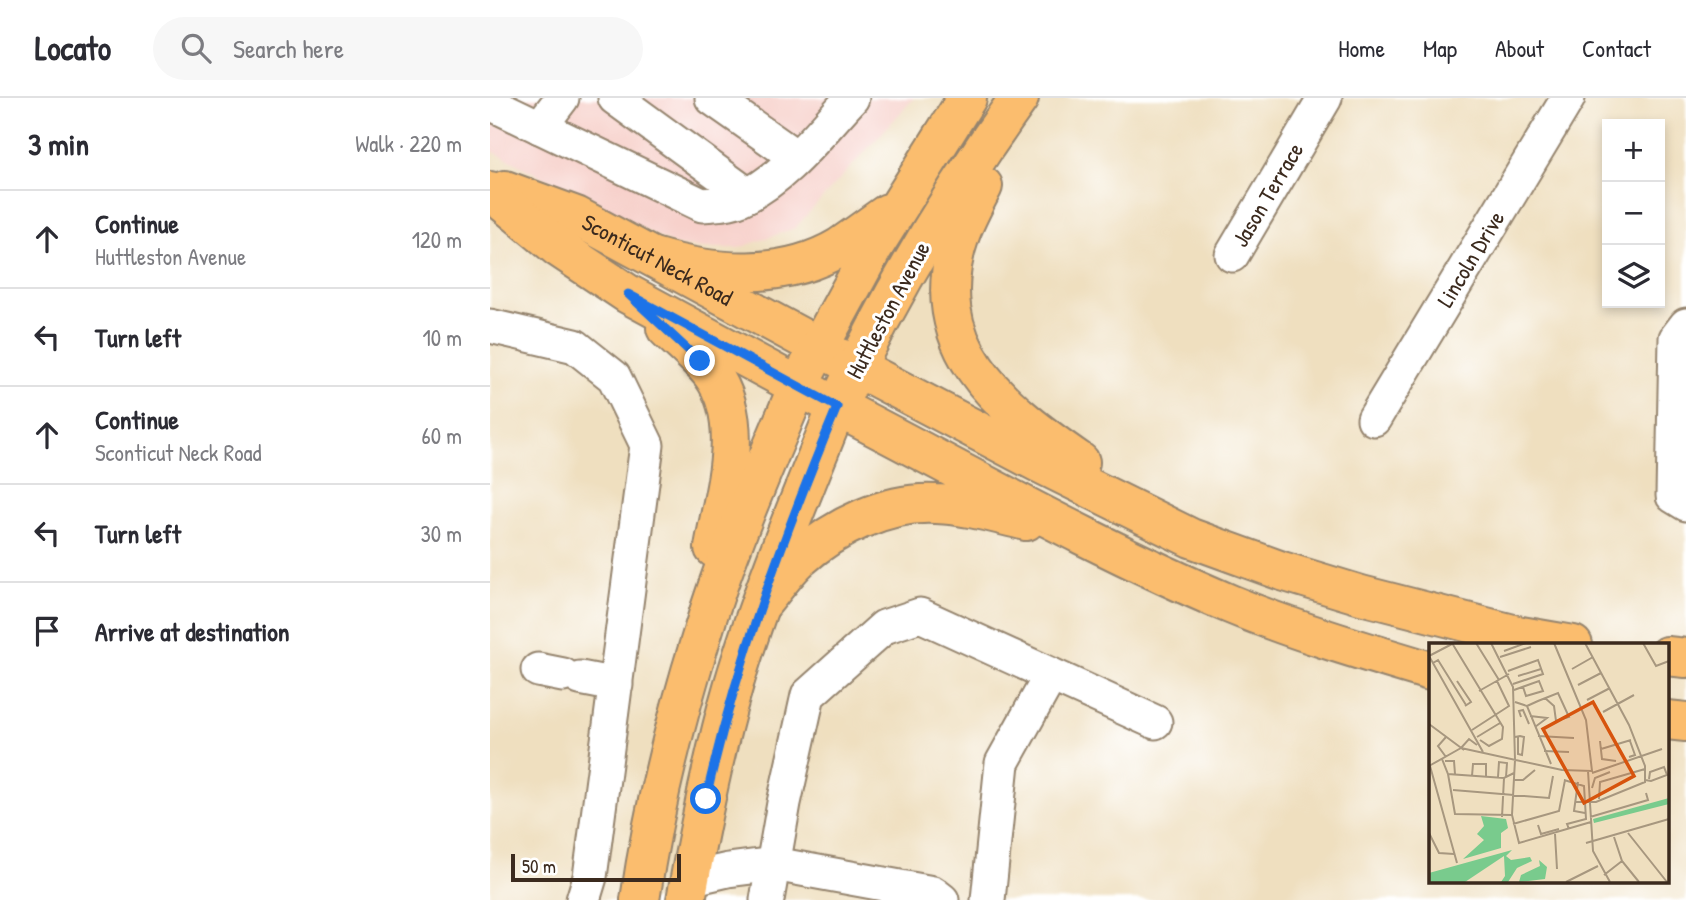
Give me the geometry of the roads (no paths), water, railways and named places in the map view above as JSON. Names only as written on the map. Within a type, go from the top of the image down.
[{"type":"main road","name":"Huttleston Avenue","points":[[640,900],[658,800],[702,634],[748,505],[798,386],[819,345],[898,206],[967,98]]},
{"type":"main road","name":"Huttleston Avenue","points":[[688,889],[723,723],[761,604],[837,407],[856,367],[942,211],[1019,98]]},
{"type":"main road","points":[[1030,98],[967,216],[959,236],[950,279],[955,324],[960,341],[978,376],[1003,403],[1040,434],[1191,538],[1282,572],[1361,595],[1508,633],[1562,643]]},
{"type":"main road","name":"Sconticut Neck Road","points":[[490,184],[576,216],[1037,462],[1191,538]]},
{"type":"main road","name":"Sconticut Neck Road","points":[[490,191],[559,248],[628,294],[1080,535]]},
{"type":"main road","points":[[653,257],[685,267],[724,271],[749,272],[795,265],[838,247],[898,206]]},
{"type":"main road","points":[[628,294],[711,373],[727,406],[731,444],[702,634]]},
{"type":"main road","points":[[761,604],[798,560],[819,543],[859,520],[900,507],[935,504],[966,507],[1080,535],[1233,605],[1429,671]]},
{"type":"main road","points":[[1668,656],[1686,658]]},
{"type":"main road","points":[[1668,720],[1686,722]]},
{"type":"street","points":[[540,127],[562,98]]},
{"type":"street","points":[[615,98],[748,195]]},
{"type":"street","points":[[712,98],[796,157]]},
{"type":"street","points":[[490,103],[702,205],[738,201],[768,183],[852,98]]},
{"type":"street","name":"Jason Terrace","points":[[1232,255],[1325,98]]},
{"type":"street","name":"Lincoln Drive","points":[[1374,419],[1568,98]]},
{"type":"street","points":[[1686,325],[1676,338],[1673,496],[1686,504]]},
{"type":"street","points":[[490,326],[575,346],[614,377],[647,445],[590,877],[583,900]]},
{"type":"street","points":[[767,900],[784,803],[808,695],[884,627],[920,615],[1155,722]]},
{"type":"street","points":[[560,674],[616,685]]},
{"type":"street","points":[[988,900],[1002,764],[1051,675]]},
{"type":"street","points":[[688,889],[728,870],[774,864],[933,893],[942,900]]}]
